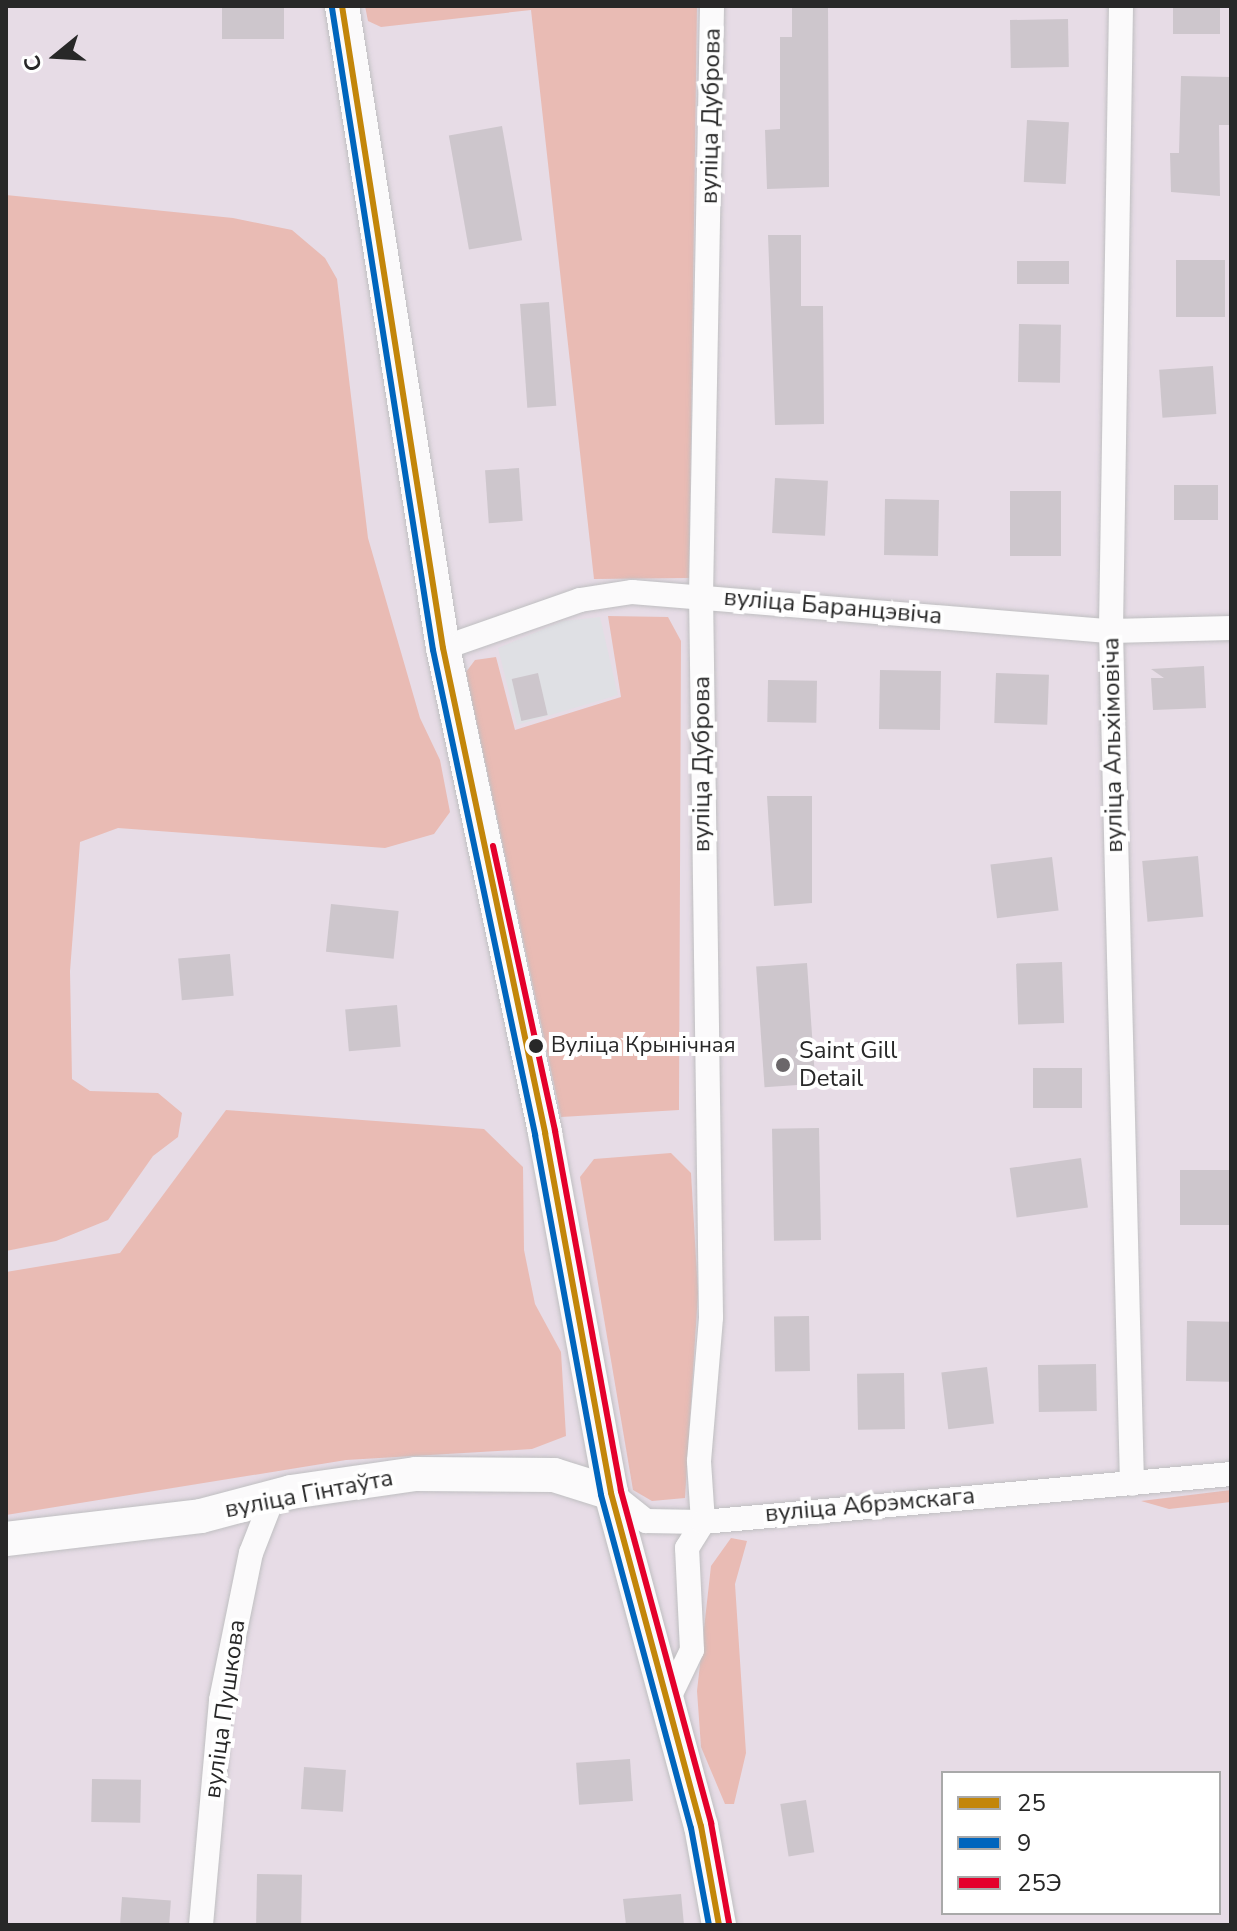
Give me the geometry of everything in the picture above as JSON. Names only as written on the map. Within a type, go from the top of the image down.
[{"type":"street","points":[[342,6],[443,648],[545,1133],[611,1493],[665,1706],[701,1826],[719,1925]]},
{"type":"street","name":"вуліца Дуброва","points":[[703,1522],[699,1461],[711,1317],[701,596],[712,6]]},
{"type":"street","name":"вуліца Альхімовіча","points":[[1121,6],[1111,631],[1132,1484]]},
{"type":"street","name":"вуліца Баранцэвіча","points":[[443,648],[580,600],[632,592],[1111,631],[1231,628]]},
{"type":"street","name":"вуліца Гінтаўта","points":[[6,1539],[201,1516],[273,1497],[416,1474],[554,1475],[611,1493]]},
{"type":"street","name":"вуліца Абрэмскага","points":[[611,1493],[646,1521],[703,1522],[1231,1474]]},
{"type":"street","name":"вуліца Пушкова","points":[[201,1925],[221,1700],[251,1553],[273,1497]]},
{"type":"street","points":[[665,1706],[692,1650],[687,1548],[703,1522]]},
{"type":"shaded area","points":[[365,6],[697,6],[689,578],[594,579],[531,10],[381,27],[368,21]]},
{"type":"shaded area","points":[[6,195],[233,218],[292,230],[325,258],[337,279],[368,538],[420,718],[440,760],[450,812],[434,834],[385,848],[118,828],[80,842],[70,971],[72,1079],[90,1091],[158,1093],[182,1113],[178,1137],[153,1156],[108,1220],[56,1241],[6,1251]]},
{"type":"shaded area","points":[[608,616],[668,617],[681,641],[679,1110],[561,1117],[466,672],[475,660],[496,657],[515,730],[621,697]]},
{"type":"shaded area","points":[[600,617],[618,695],[517,725],[498,648],[563,621]]},
{"type":"shaded area","points":[[226,1110],[484,1129],[523,1167],[524,1250],[535,1304],[561,1352],[566,1436],[532,1449],[346,1460],[6,1515],[6,1272],[120,1253]]},
{"type":"shaded area","points":[[671,1153],[691,1173],[698,1293],[685,1498],[652,1501],[633,1490],[580,1177],[594,1159]]},
{"type":"shaded area","points":[[1231,1490],[1231,1502],[1169,1509],[1141,1501]]},
{"type":"shaded area","points":[[731,1538],[747,1541],[735,1584],[746,1753],[734,1804],[725,1804],[701,1747],[697,1691],[711,1566]]},
{"type":"building","points":[[222,6],[284,6],[284,39],[222,39]]},
{"type":"building","points":[[792,6],[828,6],[829,187],[767,189],[765,130],[780,129],[780,37],[792,37]]},
{"type":"building","points":[[1173,6],[1220,6],[1220,34],[1173,34]]},
{"type":"building","points":[[1068,19],[1069,67],[1011,68],[1010,20]]},
{"type":"building","points":[[1181,76],[1231,77],[1231,125],[1219,125],[1220,196],[1171,192],[1170,153],[1179,153]]},
{"type":"building","points":[[1027,120],[1069,122],[1066,184],[1024,182]]},
{"type":"building","points":[[502,126],[522,240],[469,250],[449,135]]},
{"type":"building","points":[[768,235],[801,235],[801,306],[823,306],[824,424],[775,425]]},
{"type":"building","points":[[1176,260],[1225,260],[1225,317],[1176,317]]},
{"type":"building","points":[[1017,261],[1069,261],[1069,284],[1017,284]]},
{"type":"building","points":[[549,302],[556,406],[527,408],[520,304]]},
{"type":"building","points":[[1019,324],[1061,325],[1060,383],[1018,382]]},
{"type":"building","points":[[1213,366],[1216,414],[1162,418],[1159,370]]},
{"type":"building","points":[[519,468],[523,521],[489,523],[485,470]]},
{"type":"building","points":[[775,478],[828,481],[825,536],[772,533]]},
{"type":"building","points":[[1174,485],[1218,485],[1218,520],[1174,520]]},
{"type":"building","points":[[1010,491],[1061,491],[1061,556],[1010,556]]},
{"type":"building","points":[[885,499],[939,500],[938,556],[884,555]]},
{"type":"building","points":[[1204,666],[1206,708],[1153,710],[1151,678],[1164,678],[1151,669]]},
{"type":"building","points":[[880,670],[941,671],[940,730],[879,729]]},
{"type":"building","points":[[538,673],[548,715],[521,721],[512,679]]},
{"type":"building","points":[[996,673],[1049,675],[1047,725],[994,723]]},
{"type":"building","points":[[768,680],[817,681],[816,723],[767,722]]},
{"type":"building","points":[[767,796],[812,796],[812,903],[774,906]]},
{"type":"building","points":[[1198,856],[1203,917],[1148,922],[1142,861]]},
{"type":"building","points":[[1052,857],[1059,911],[997,918],[990,865]]},
{"type":"building","points":[[331,904],[399,911],[394,959],[326,952]]},
{"type":"building","points":[[230,954],[234,996],[182,1000],[178,959]]},
{"type":"building","points":[[1062,962],[1064,1023],[1018,1025],[1016,964]]},
{"type":"building","points":[[807,963],[815,1084],[765,1087],[756,967]]},
{"type":"building","points":[[397,1005],[401,1047],[349,1051],[345,1010]]},
{"type":"building","points":[[1033,1068],[1082,1068],[1082,1108],[1033,1108]]},
{"type":"building","points":[[819,1128],[821,1240],[774,1241],[772,1129]]},
{"type":"building","points":[[1081,1158],[1088,1208],[1017,1218],[1010,1168]]},
{"type":"building","points":[[1180,1170],[1231,1170],[1231,1225],[1180,1225]]},
{"type":"building","points":[[809,1316],[810,1371],[775,1372],[774,1317]]},
{"type":"building","points":[[1187,1321],[1231,1322],[1230,1382],[1186,1381]]},
{"type":"building","points":[[1096,1364],[1097,1411],[1039,1412],[1038,1365]]},
{"type":"building","points":[[987,1367],[994,1424],[948,1429],[941,1373]]},
{"type":"building","points":[[904,1373],[905,1429],[858,1430],[857,1374]]},
{"type":"building","points":[[630,1759],[633,1801],[579,1805],[576,1763]]},
{"type":"building","points":[[304,1767],[346,1770],[343,1812],[301,1809]]},
{"type":"building","points":[[92,1779],[141,1780],[140,1823],[91,1822]]},
{"type":"building","points":[[806,1800],[814,1852],[789,1856],[780,1804]]},
{"type":"building","points":[[257,1874],[302,1875],[301,1925],[256,1925]]},
{"type":"building","points":[[681,1894],[684,1925],[626,1925],[623,1899]]},
{"type":"building","points":[[122,1897],[171,1900],[169,1925],[120,1925]]},
{"type":"transit line","name":"25","points":[[342,6],[443,648],[545,1133],[611,1493],[701,1826],[719,1925]]},
{"type":"transit line","name":"9","points":[[332,8],[433,650],[535,1135],[601,1495],[691,1828],[709,1925]]},
{"type":"transit line","name":"25Э","points":[[493,846],[555,1131],[621,1491],[711,1823],[729,1923]]},
{"type":"place","name":"Вуліца Крынічная","points":[[536,1046]]},
{"type":"place","name":"Saint Gill Detail","points":[[783,1065]]}]
